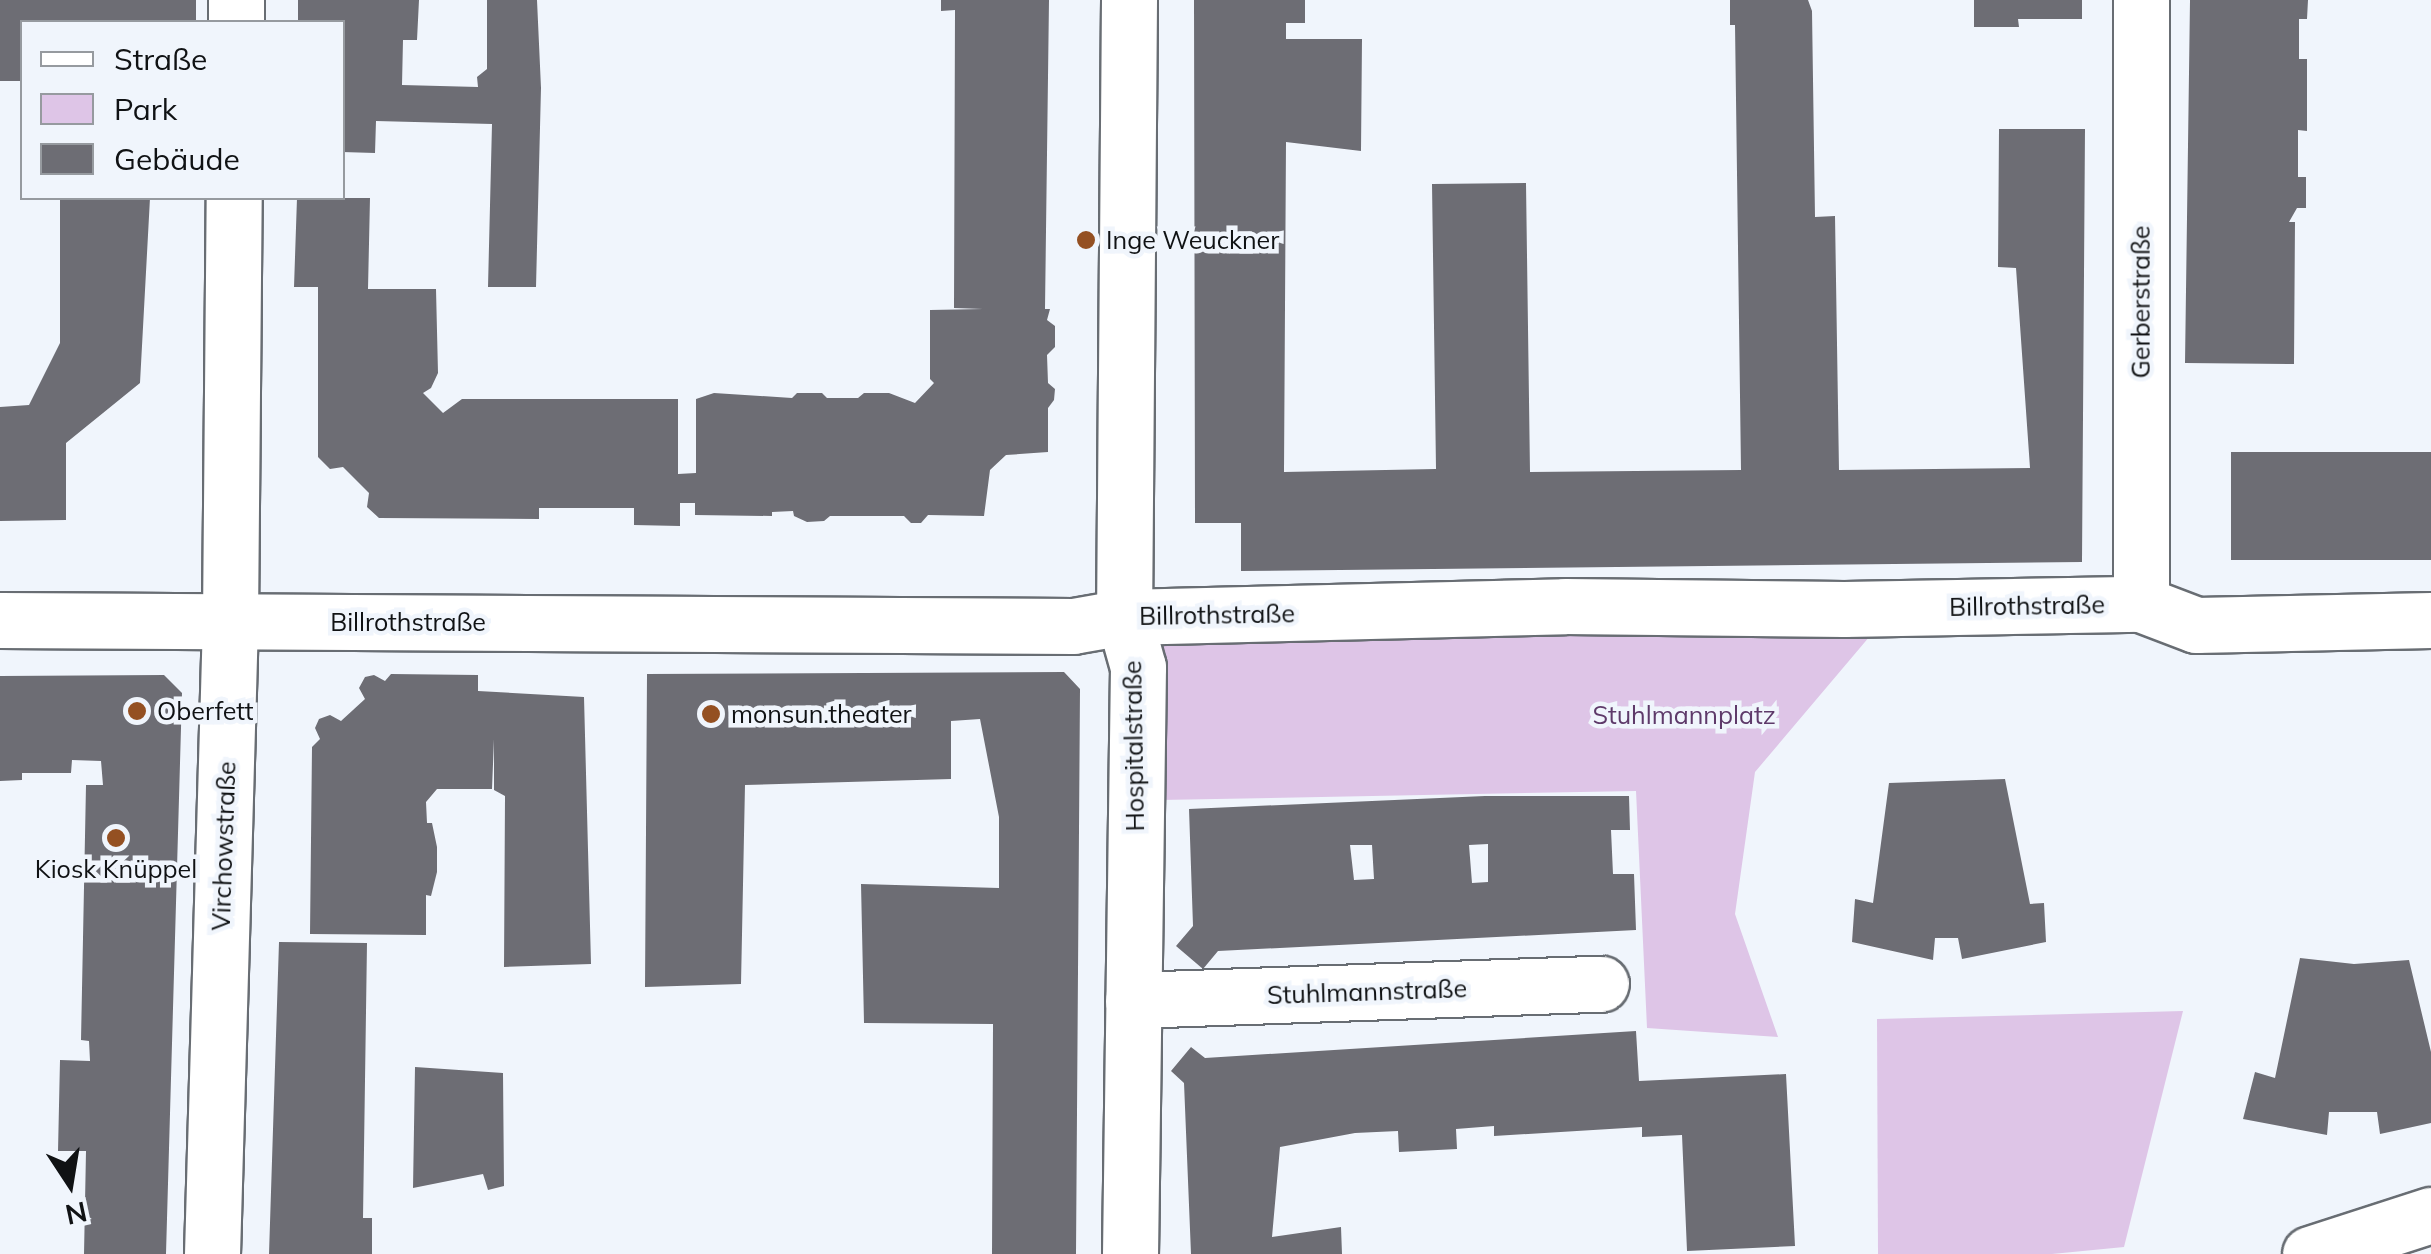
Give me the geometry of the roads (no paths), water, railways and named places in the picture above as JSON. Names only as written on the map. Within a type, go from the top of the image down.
[{"type":"street","name":"Hospitalstraße","points":[[1129,0],[1124,618],[1138,667],[1130,1254]]},
{"type":"street","name":"Gerberstraße","points":[[2141,0],[2141,604]]},
{"type":"street","name":"Virchowstraße","points":[[212,1254],[230,620],[234,200]]},
{"type":"street","name":"Billrothstraße","points":[[0,620],[1072,626],[1124,618],[1565,606],[1844,609],[2141,604],[2196,625],[2431,620]]},
{"type":"street","name":"Stuhlmannstraße","points":[[1134,1000],[1601,984]]},
{"type":"street","points":[[2310,1254],[2431,1215]]},
{"type":"place","name":"Inge Weuckner","points":[[1086,240]]},
{"type":"place","name":"Oberfett","points":[[137,711]]},
{"type":"place","name":"monsun.theater","points":[[711,714]]},
{"type":"place","name":"Kiosk Knüppel","points":[[116,838]]},
{"type":"park label","name":"Stuhlmannplatz","points":[[1684,715]]}]
